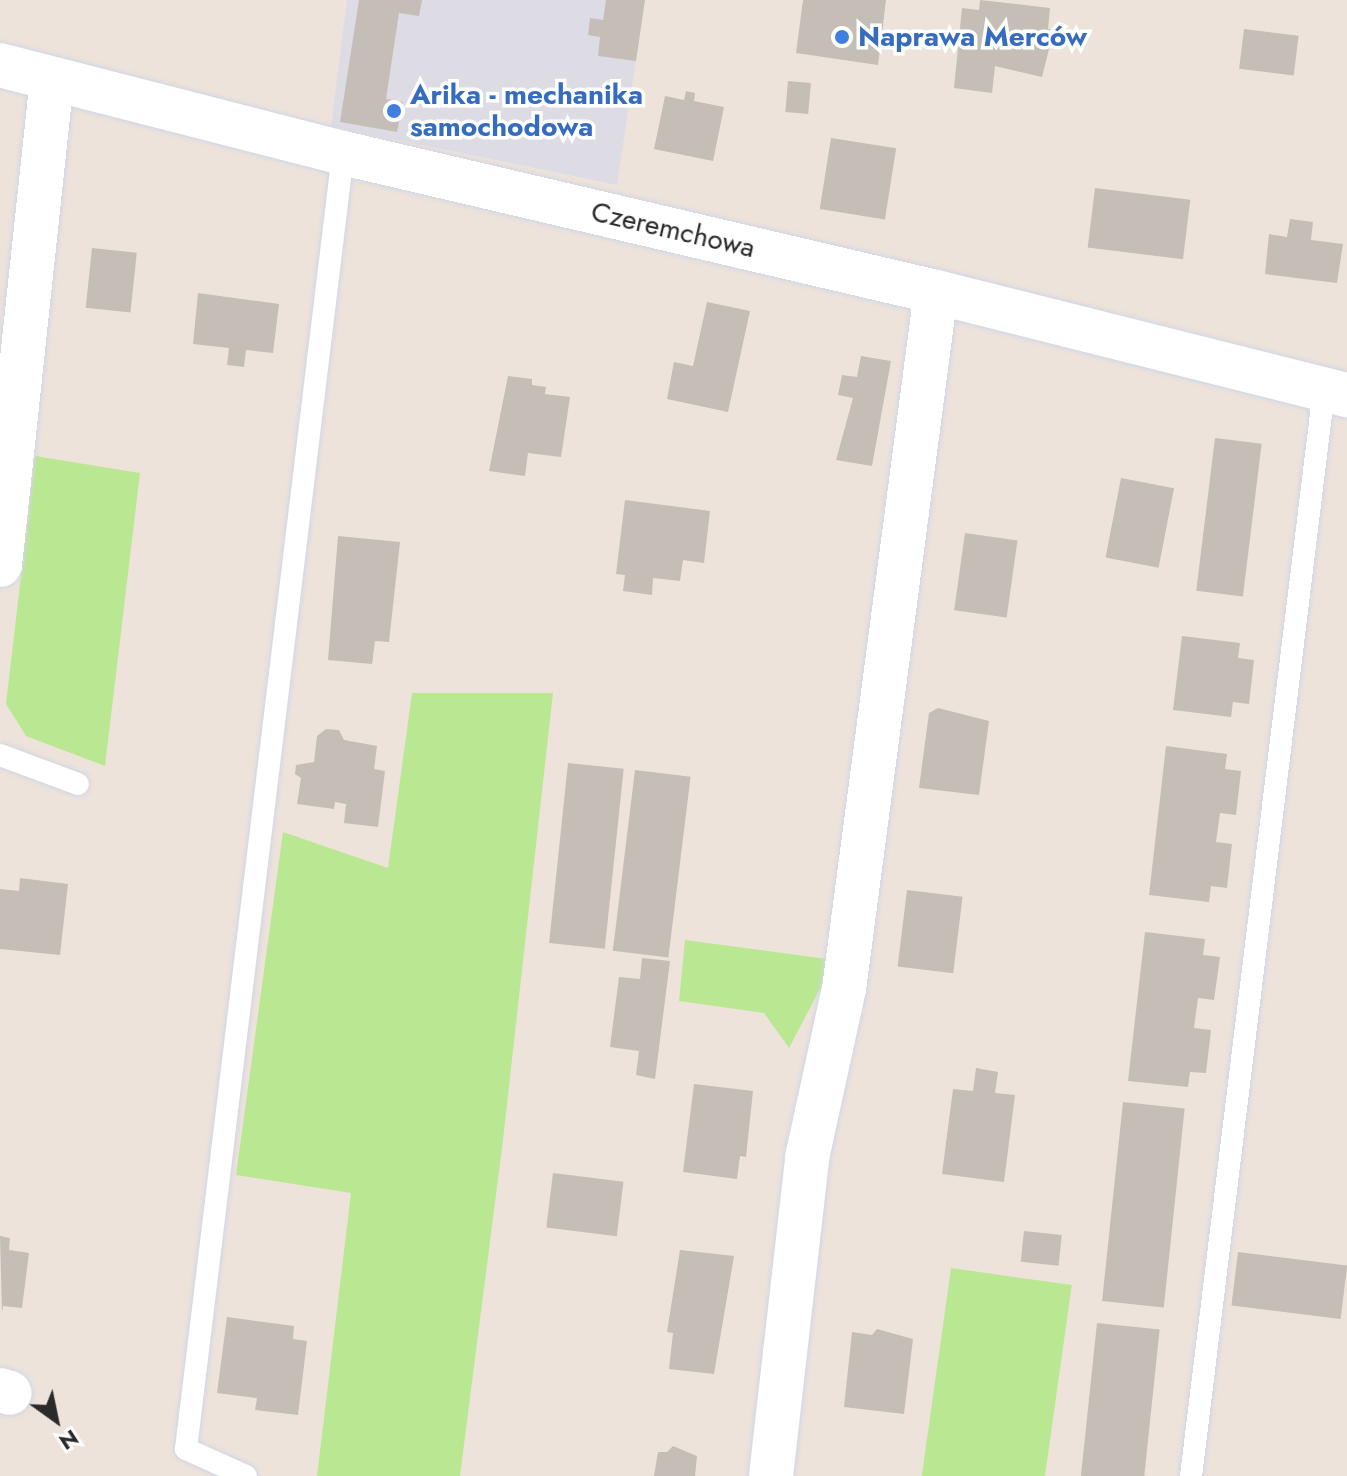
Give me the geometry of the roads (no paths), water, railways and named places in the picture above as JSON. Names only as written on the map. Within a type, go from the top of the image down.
[{"type":"street","name":"Czeremchowa","points":[[0,65],[343,153],[936,292],[1336,392]]},
{"type":"street","points":[[0,565],[52,80]]},
{"type":"street","points":[[771,1476],[807,1158],[844,989],[936,292]]},
{"type":"lane","points":[[246,1476],[186,1449],[343,153]]},
{"type":"lane","points":[[1191,1476],[1336,392]]},
{"type":"lane","points":[[0,755],[78,784]]},
{"type":"place","name":"Naprawa Merców","points":[[842,37]]},
{"type":"place","name":"Arika - mechanika samochodowa","points":[[394,111]]}]
